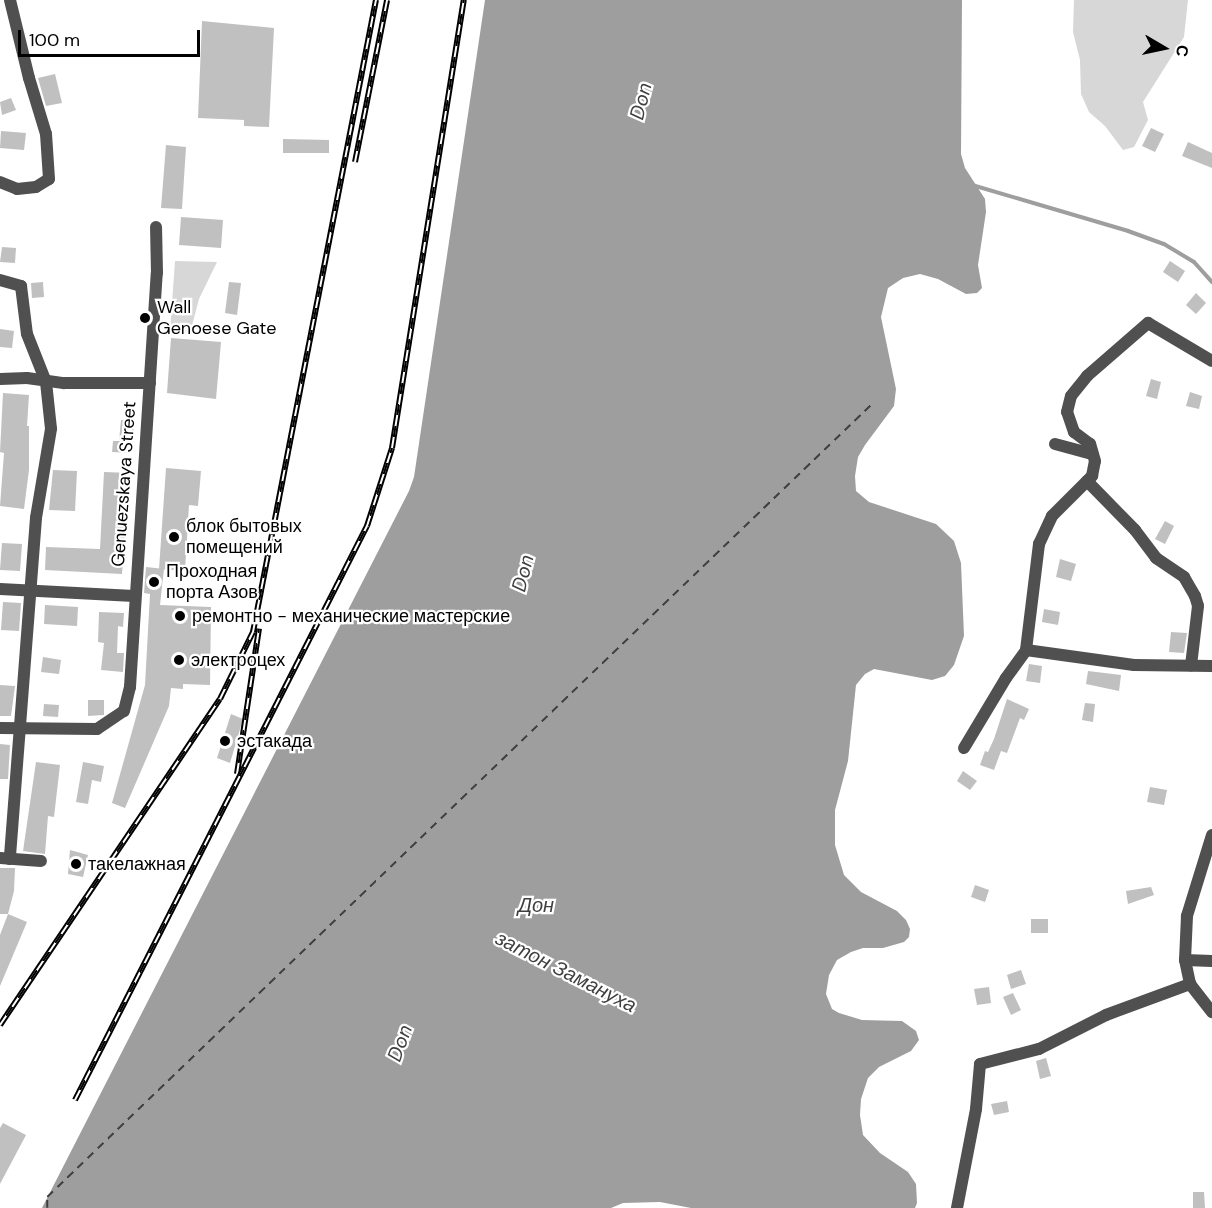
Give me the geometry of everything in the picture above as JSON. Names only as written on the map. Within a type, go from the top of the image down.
[{"type":"street","points":[[0,182],[17,189],[36,187],[50,179],[46,134],[28,78],[9,0]]},
{"type":"street","name":"Genuezskaya Street","points":[[21,729],[97,729],[124,711],[130,687],[134,596],[157,273],[156,227]]},
{"type":"street","points":[[0,280],[21,286],[27,334],[46,382],[51,429],[36,518],[21,729],[5,858],[41,861]]},
{"type":"street","points":[[963,748],[1006,678],[1026,651],[1039,544],[1052,516],[1092,476],[1095,461],[1090,444],[1074,432],[1067,412],[1071,396],[1087,376],[1148,323],[1212,361]]},
{"type":"street","points":[[0,379],[150,383]]},
{"type":"street","points":[[1055,444],[1093,454]]},
{"type":"street","points":[[1087,481],[1135,530],[1156,558],[1184,577],[1195,596],[1198,606],[1191,666]]},
{"type":"street","points":[[0,589],[134,596]]},
{"type":"street","points":[[1026,651],[1134,664],[1212,666]]},
{"type":"street","points":[[0,728],[21,729]]},
{"type":"street","points":[[1212,835],[1187,916],[1185,960],[1190,984],[1212,1012]]},
{"type":"street","points":[[1185,960],[1212,961]]},
{"type":"street","points":[[957,1208],[976,1109],[980,1064],[1039,1049],[1106,1015],[1190,984]]},
{"type":"shaded area","points":[[1074,0],[1188,0],[1184,37],[1143,102],[1148,120],[1134,147],[1123,150],[1105,126],[1089,112],[1081,94],[1080,60],[1073,32]]},
{"type":"shaded area","points":[[175,261],[217,262],[199,299],[190,333],[170,332]]},
{"type":"water","name":"Дон","points":[[485,0],[962,0],[961,154],[965,168],[985,199],[986,212],[978,265],[982,288],[977,293],[966,294],[938,279],[920,274],[903,278],[888,288],[881,317],[896,389],[894,406],[858,457],[855,476],[856,491],[869,502],[936,524],[954,541],[961,563],[964,636],[954,665],[945,676],[932,680],[874,669],[865,674],[856,685],[848,761],[835,810],[835,845],[844,875],[861,892],[897,911],[906,920],[910,929],[909,937],[904,942],[883,948],[863,948],[837,960],[829,975],[826,994],[832,1009],[839,1013],[862,1020],[902,1021],[916,1031],[919,1040],[911,1051],[879,1067],[868,1078],[861,1099],[860,1115],[863,1135],[880,1153],[908,1172],[916,1184],[917,1203],[915,1208],[691,1208],[660,1202],[623,1203],[611,1208],[42,1208],[409,491],[414,477]]},
{"type":"building","points":[[202,21],[274,28],[269,127],[244,126],[244,120],[198,118]]},
{"type":"building","points":[[55,74],[62,103],[46,106],[38,78]]},
{"type":"building","points":[[11,98],[16,110],[2,115],[0,102]]},
{"type":"building","points":[[1151,128],[1164,134],[1155,152],[1142,146]]},
{"type":"building","points":[[1,131],[26,133],[24,150],[0,148]]},
{"type":"building","points":[[283,139],[329,140],[329,153],[283,153]]},
{"type":"building","points":[[1188,142],[1212,153],[1212,168],[1182,156]]},
{"type":"building","points":[[166,145],[186,147],[182,209],[161,208]]},
{"type":"building","points":[[181,217],[223,220],[221,248],[179,245]]},
{"type":"building","points":[[2,247],[16,248],[15,263],[0,262]]},
{"type":"building","points":[[1170,261],[1185,271],[1178,282],[1163,272]]},
{"type":"building","points":[[43,282],[44,297],[32,298],[31,283]]},
{"type":"building","points":[[229,282],[241,283],[237,315],[225,313]]},
{"type":"building","points":[[1196,293],[1206,303],[1196,314],[1186,305]]},
{"type":"building","points":[[0,329],[14,331],[12,348],[0,347]]},
{"type":"building","points":[[171,338],[221,342],[216,399],[167,393]]},
{"type":"building","points":[[1151,379],[1161,382],[1157,399],[1146,396]]},
{"type":"building","points":[[1190,392],[1202,396],[1199,409],[1186,406]]},
{"type":"building","points":[[3,393],[29,395],[27,426],[29,426],[29,470],[24,509],[0,506],[4,453],[0,452]]},
{"type":"building","points":[[121,420],[134,421],[132,453],[112,452],[113,441],[119,441]]},
{"type":"building","name":"блок бытовых помещений","points":[[166,468],[201,471],[198,506],[189,505],[185,571],[159,569]]},
{"type":"building","points":[[53,470],[77,471],[75,511],[49,510]]},
{"type":"building","points":[[104,472],[130,473],[122,574],[45,570],[46,547],[100,549]]},
{"type":"building","points":[[1165,521],[1174,526],[1165,544],[1155,539]]},
{"type":"building","points":[[2,543],[22,544],[20,571],[0,570]]},
{"type":"building","points":[[1060,559],[1076,564],[1071,581],[1056,577]]},
{"type":"building","points":[[146,567],[164,569],[160,605],[211,607],[210,685],[183,684],[183,689],[171,688],[169,706],[125,808],[112,803],[145,685],[150,594],[144,593]]},
{"type":"building","points":[[3,602],[21,603],[19,631],[1,630]]},
{"type":"building","points":[[45,605],[78,607],[77,626],[44,624]]},
{"type":"building","points":[[1044,609],[1060,612],[1058,625],[1042,622]]},
{"type":"building","points":[[99,612],[124,613],[123,627],[118,626],[117,653],[124,653],[123,672],[101,670],[104,643],[98,642]]},
{"type":"building","points":[[1171,632],[1187,633],[1184,653],[1169,652]]},
{"type":"building","points":[[43,657],[61,660],[59,674],[41,672]]},
{"type":"building","points":[[1029,664],[1042,666],[1040,683],[1026,681]]},
{"type":"building","points":[[1088,671],[1121,675],[1119,691],[1086,684]]},
{"type":"building","points":[[0,685],[15,686],[11,716],[0,716]]},
{"type":"building","points":[[1007,699],[1029,709],[1024,720],[1020,718],[1007,753],[1001,751],[994,770],[980,765],[985,751],[988,752],[994,739]]},
{"type":"building","points":[[88,700],[104,700],[104,715],[88,716]]},
{"type":"building","points":[[1085,703],[1095,704],[1093,722],[1082,720]]},
{"type":"building","points":[[44,704],[59,705],[58,717],[43,716]]},
{"type":"building","points":[[231,714],[243,719],[230,763],[217,758]]},
{"type":"building","points":[[0,744],[10,745],[8,779],[0,779]]},
{"type":"building","points":[[36,762],[60,765],[54,817],[48,816],[45,854],[23,851]]},
{"type":"building","points":[[83,762],[104,766],[101,782],[92,780],[88,804],[76,802]]},
{"type":"building","points":[[963,771],[977,781],[970,790],[957,781]]},
{"type":"building","points":[[1150,787],[1167,790],[1164,805],[1147,802]]},
{"type":"building","name":"такелажная","points":[[70,850],[88,855],[83,877],[68,874]]},
{"type":"building","points":[[0,868],[15,868],[14,891],[8,914],[0,914]]},
{"type":"building","points":[[975,885],[989,890],[985,902],[971,897]]},
{"type":"building","points":[[1151,887],[1154,895],[1128,904],[1126,891]]},
{"type":"building","points":[[8,914],[27,922],[0,986],[0,935]]},
{"type":"building","points":[[1031,919],[1048,919],[1048,933],[1031,933]]},
{"type":"building","points":[[1021,970],[1026,984],[1011,989],[1007,975]]},
{"type":"building","points":[[989,987],[991,1003],[977,1005],[974,989]]},
{"type":"building","points":[[1013,993],[1021,1010],[1011,1015],[1003,997]]},
{"type":"building","points":[[1046,1058],[1051,1076],[1040,1079],[1036,1061]]},
{"type":"building","points":[[1007,1101],[1009,1112],[994,1115],[991,1104]]},
{"type":"building","points":[[3,1123],[26,1135],[0,1184],[0,1128]]},
{"type":"building","points":[[1193,1192],[1204,1192],[1205,1208],[1193,1208]]},
{"type":"waterway","points":[[972,185],[1128,231],[1164,244],[1194,262],[1212,282]]},
{"type":"ferry route","points":[[47,1208],[47,1197],[873,403]]},
{"type":"railway","points":[[0,1025],[220,699],[253,632],[376,0]]},
{"type":"railway","points":[[355,162],[387,0]]},
{"type":"railway","points":[[75,1100],[367,526],[392,448],[464,0]]},
{"type":"railway","points":[[237,774],[259,629]]},
{"type":"place","name":"Wall Genoese Gate","points":[[145,318]]},
{"type":"place","name":"блок бытовых помещений","points":[[174,537]]},
{"type":"place","name":"Проходная порта Азов","points":[[154,582]]},
{"type":"place","name":"ремонтно - механические мастерские","points":[[180,616]]},
{"type":"place","name":"электроцех","points":[[179,660]]},
{"type":"place","name":"эстакада","points":[[225,741]]},
{"type":"place","name":"такелажная","points":[[76,864]]},
{"type":"water label","name":"Don","points":[[641,101]]},
{"type":"water label","name":"Don","points":[[523,573]]},
{"type":"water label","name":"затон Замануха","points":[[566,972]]},
{"type":"water label","name":"Don","points":[[400,1043]]}]
